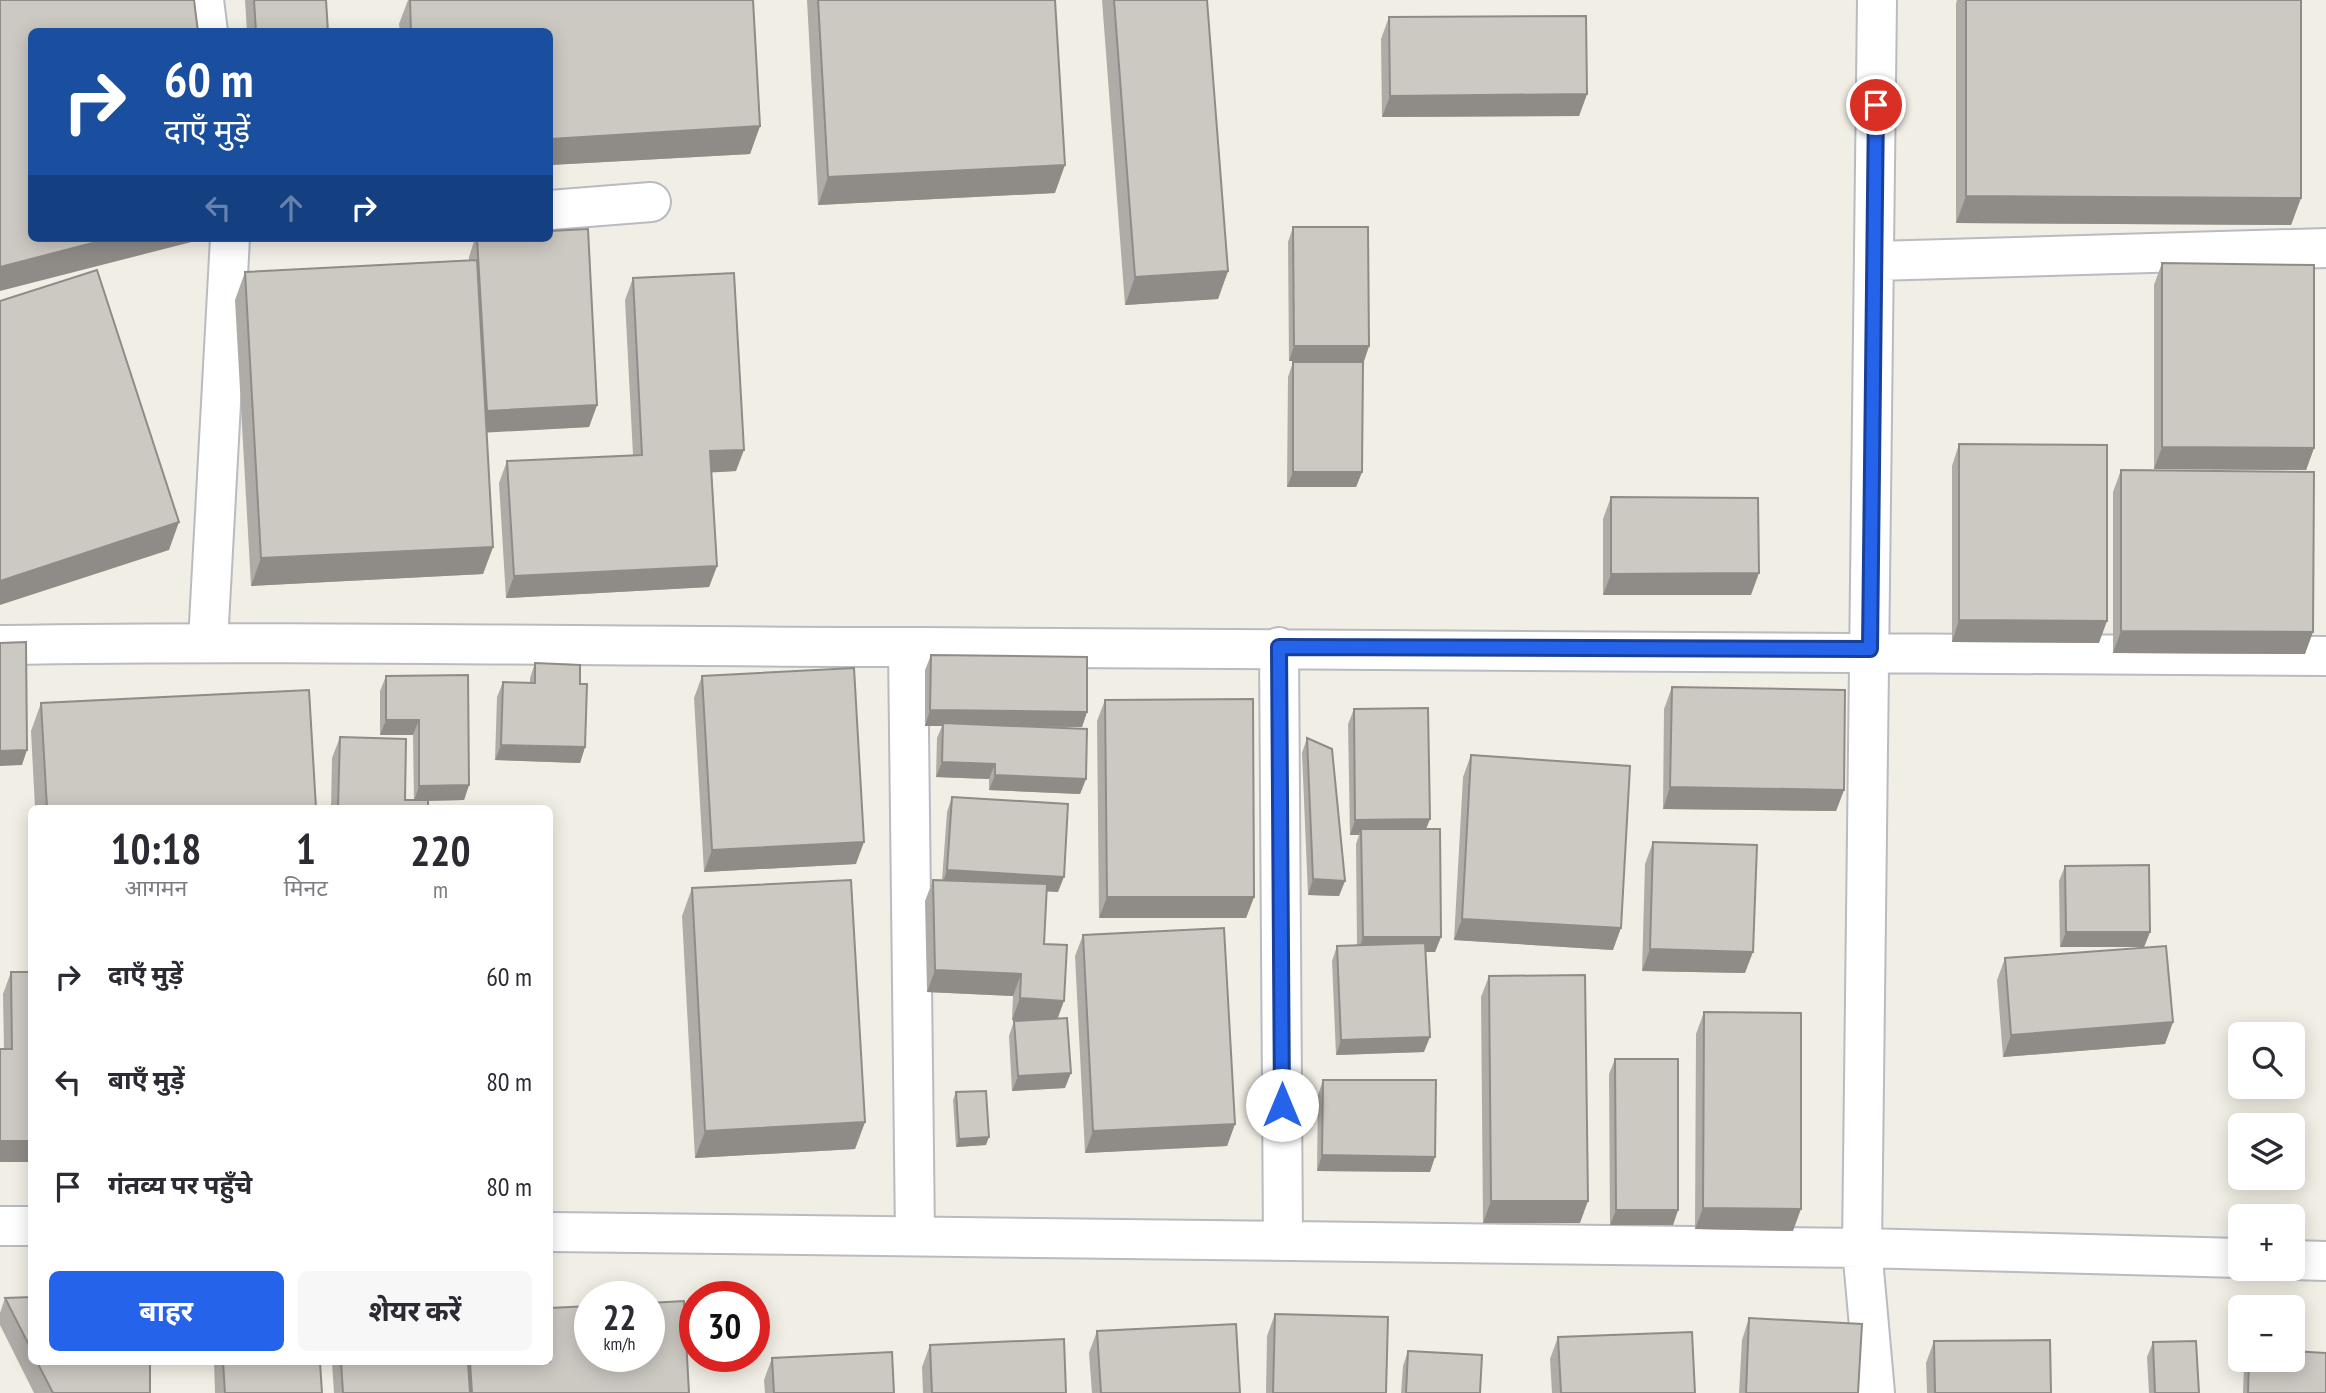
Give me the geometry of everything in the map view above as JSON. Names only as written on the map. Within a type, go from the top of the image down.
[{"type":"street","points":[[204,0],[208,28]]},
{"type":"street","points":[[1875,1393],[1862,1248],[1877,0]]},
{"type":"street","points":[[553,210],[651,202]]},
{"type":"street","points":[[208,642],[230,242]]},
{"type":"street","points":[[1875,261],[2326,248]]},
{"type":"street","points":[[0,645],[208,642],[1870,649],[2326,656]]},
{"type":"street","points":[[908,647],[915,1236]]},
{"type":"street","points":[[1279,647],[1283,1240]]},
{"type":"street","points":[[0,1226],[28,1226]]},
{"type":"street","points":[[553,1232],[1862,1248],[2228,1258]]},
{"type":"street","points":[[2305,1260],[2326,1261]]},
{"type":"building","points":[[0,0],[194,0],[198,28],[28,28],[28,242],[97,242],[0,267]]},
{"type":"building","points":[[254,0],[326,0],[328,28],[256,28]]},
{"type":"building","points":[[410,0],[753,0],[760,126],[553,139],[553,28],[411,28]]},
{"type":"building","points":[[818,0],[1055,0],[1065,165],[828,177]]},
{"type":"building","points":[[1114,0],[1207,0],[1228,271],[1135,277]]},
{"type":"building","points":[[1966,0],[2301,0],[2301,198],[1966,196]]},
{"type":"building","points":[[1586,16],[1587,94],[1390,96],[1389,17]]},
{"type":"building","points":[[1293,227],[1368,227],[1369,346],[1294,346]]},
{"type":"building","points":[[588,229],[597,405],[487,411],[477,242],[553,242],[553,231]]},
{"type":"building","points":[[477,260],[493,547],[261,558],[245,272]]},
{"type":"building","points":[[2162,263],[2314,265],[2314,448],[2162,447]]},
{"type":"building","points":[[97,270],[179,522],[0,581],[0,301]]},
{"type":"building","points":[[734,273],[744,450],[710,451],[717,566],[514,576],[507,461],[642,455],[633,278]]},
{"type":"building","points":[[1293,362],[1363,362],[1362,472],[1293,472]]},
{"type":"building","points":[[1959,444],[2107,445],[2107,621],[1959,620]]},
{"type":"building","points":[[2121,470],[2314,472],[2313,632],[2121,631]]},
{"type":"building","points":[[1611,497],[1758,498],[1759,573],[1611,574]]},
{"type":"building","points":[[26,642],[27,750],[0,751],[0,643]]},
{"type":"building","points":[[931,655],[1087,657],[1087,712],[930,710]]},
{"type":"building","points":[[535,663],[580,665],[580,684],[587,684],[585,747],[501,745],[503,682],[535,683]]},
{"type":"building","points":[[854,668],[864,842],[712,850],[702,676]]},
{"type":"building","points":[[468,675],[469,785],[419,786],[419,720],[386,720],[386,676]]},
{"type":"building","points":[[1672,687],[1845,690],[1844,790],[1670,787]]},
{"type":"building","points":[[309,690],[316,805],[47,805],[41,703]]},
{"type":"building","points":[[1253,699],[1254,897],[1107,897],[1105,700]]},
{"type":"building","points":[[1428,708],[1430,819],[1355,820],[1354,709]]},
{"type":"building","points":[[943,723],[1087,729],[1086,779],[995,775],[995,764],[942,762]]},
{"type":"building","points":[[340,737],[406,739],[405,800],[428,800],[428,805],[338,805]]},
{"type":"building","points":[[1307,738],[1332,749],[1345,881],[1313,879]]},
{"type":"building","points":[[1471,755],[1630,766],[1621,928],[1462,919]]},
{"type":"building","points":[[952,797],[1068,804],[1064,877],[947,870]]},
{"type":"building","points":[[1361,829],[1440,829],[1441,937],[1363,937]]},
{"type":"building","points":[[1653,842],[1757,845],[1753,952],[1650,949]]},
{"type":"building","points":[[2149,865],[2150,932],[2066,932],[2065,866]]},
{"type":"building","points":[[851,880],[865,1122],[705,1131],[692,888]]},
{"type":"building","points":[[933,880],[1047,884],[1044,944],[1067,945],[1064,1001],[1020,998],[1021,974],[935,970]]},
{"type":"building","points":[[1224,928],[1235,1124],[1093,1131],[1083,935]]},
{"type":"building","points":[[1425,943],[1430,1037],[1341,1040],[1337,946]]},
{"type":"building","points":[[2166,946],[2173,1022],[2011,1035],[2005,958]]},
{"type":"building","points":[[11,972],[28,972],[28,1141],[0,1141],[0,1049],[12,1049]]},
{"type":"building","points":[[1585,975],[1588,1201],[1491,1201],[1489,976]]},
{"type":"building","points":[[1704,1012],[1801,1013],[1801,1209],[1703,1208]]},
{"type":"building","points":[[1067,1018],[1071,1073],[1018,1076],[1014,1021]]},
{"type":"building","points":[[1615,1059],[1678,1059],[1678,1210],[1616,1210]]},
{"type":"building","points":[[1323,1080],[1436,1080],[1435,1157],[1322,1155]]},
{"type":"building","points":[[986,1091],[989,1137],[959,1139],[956,1092]]},
{"type":"building","points":[[28,1297],[28,1343],[5,1298]]},
{"type":"building","points":[[679,1301],[679,1372],[688,1372],[689,1393],[472,1393],[470,1365],[553,1365],[553,1308],[574,1307],[574,1372],[665,1372],[665,1302]]},
{"type":"building","points":[[1275,1314],[1388,1317],[1386,1393],[1273,1393]]},
{"type":"building","points":[[1749,1318],[1862,1324],[1858,1393],[1746,1393]]},
{"type":"building","points":[[1236,1324],[1240,1393],[1101,1393],[1097,1331]]},
{"type":"building","points":[[1692,1332],[1695,1393],[1561,1393],[1558,1337]]},
{"type":"building","points":[[1064,1339],[1066,1393],[932,1393],[930,1345]]},
{"type":"building","points":[[2050,1340],[2051,1393],[1935,1393],[1934,1341]]},
{"type":"building","points":[[2196,1341],[2199,1393],[2155,1393],[2153,1342]]},
{"type":"building","points":[[1408,1351],[1482,1355],[1480,1393],[1406,1393]]},
{"type":"building","points":[[892,1352],[894,1393],[774,1393],[772,1358]]},
{"type":"building","points":[[2305,1352],[2326,1353],[2326,1393],[2248,1393],[2249,1372],[2305,1372]]},
{"type":"building","points":[[39,1365],[150,1365],[150,1393],[53,1393]]},
{"type":"building","points":[[223,1365],[320,1365],[322,1393],[225,1393]]},
{"type":"building","points":[[341,1365],[468,1365],[470,1393],[343,1393]]},
{"type":"route","points":[[1282,1105],[1279,647],[1870,649],[1876,105]]}]
